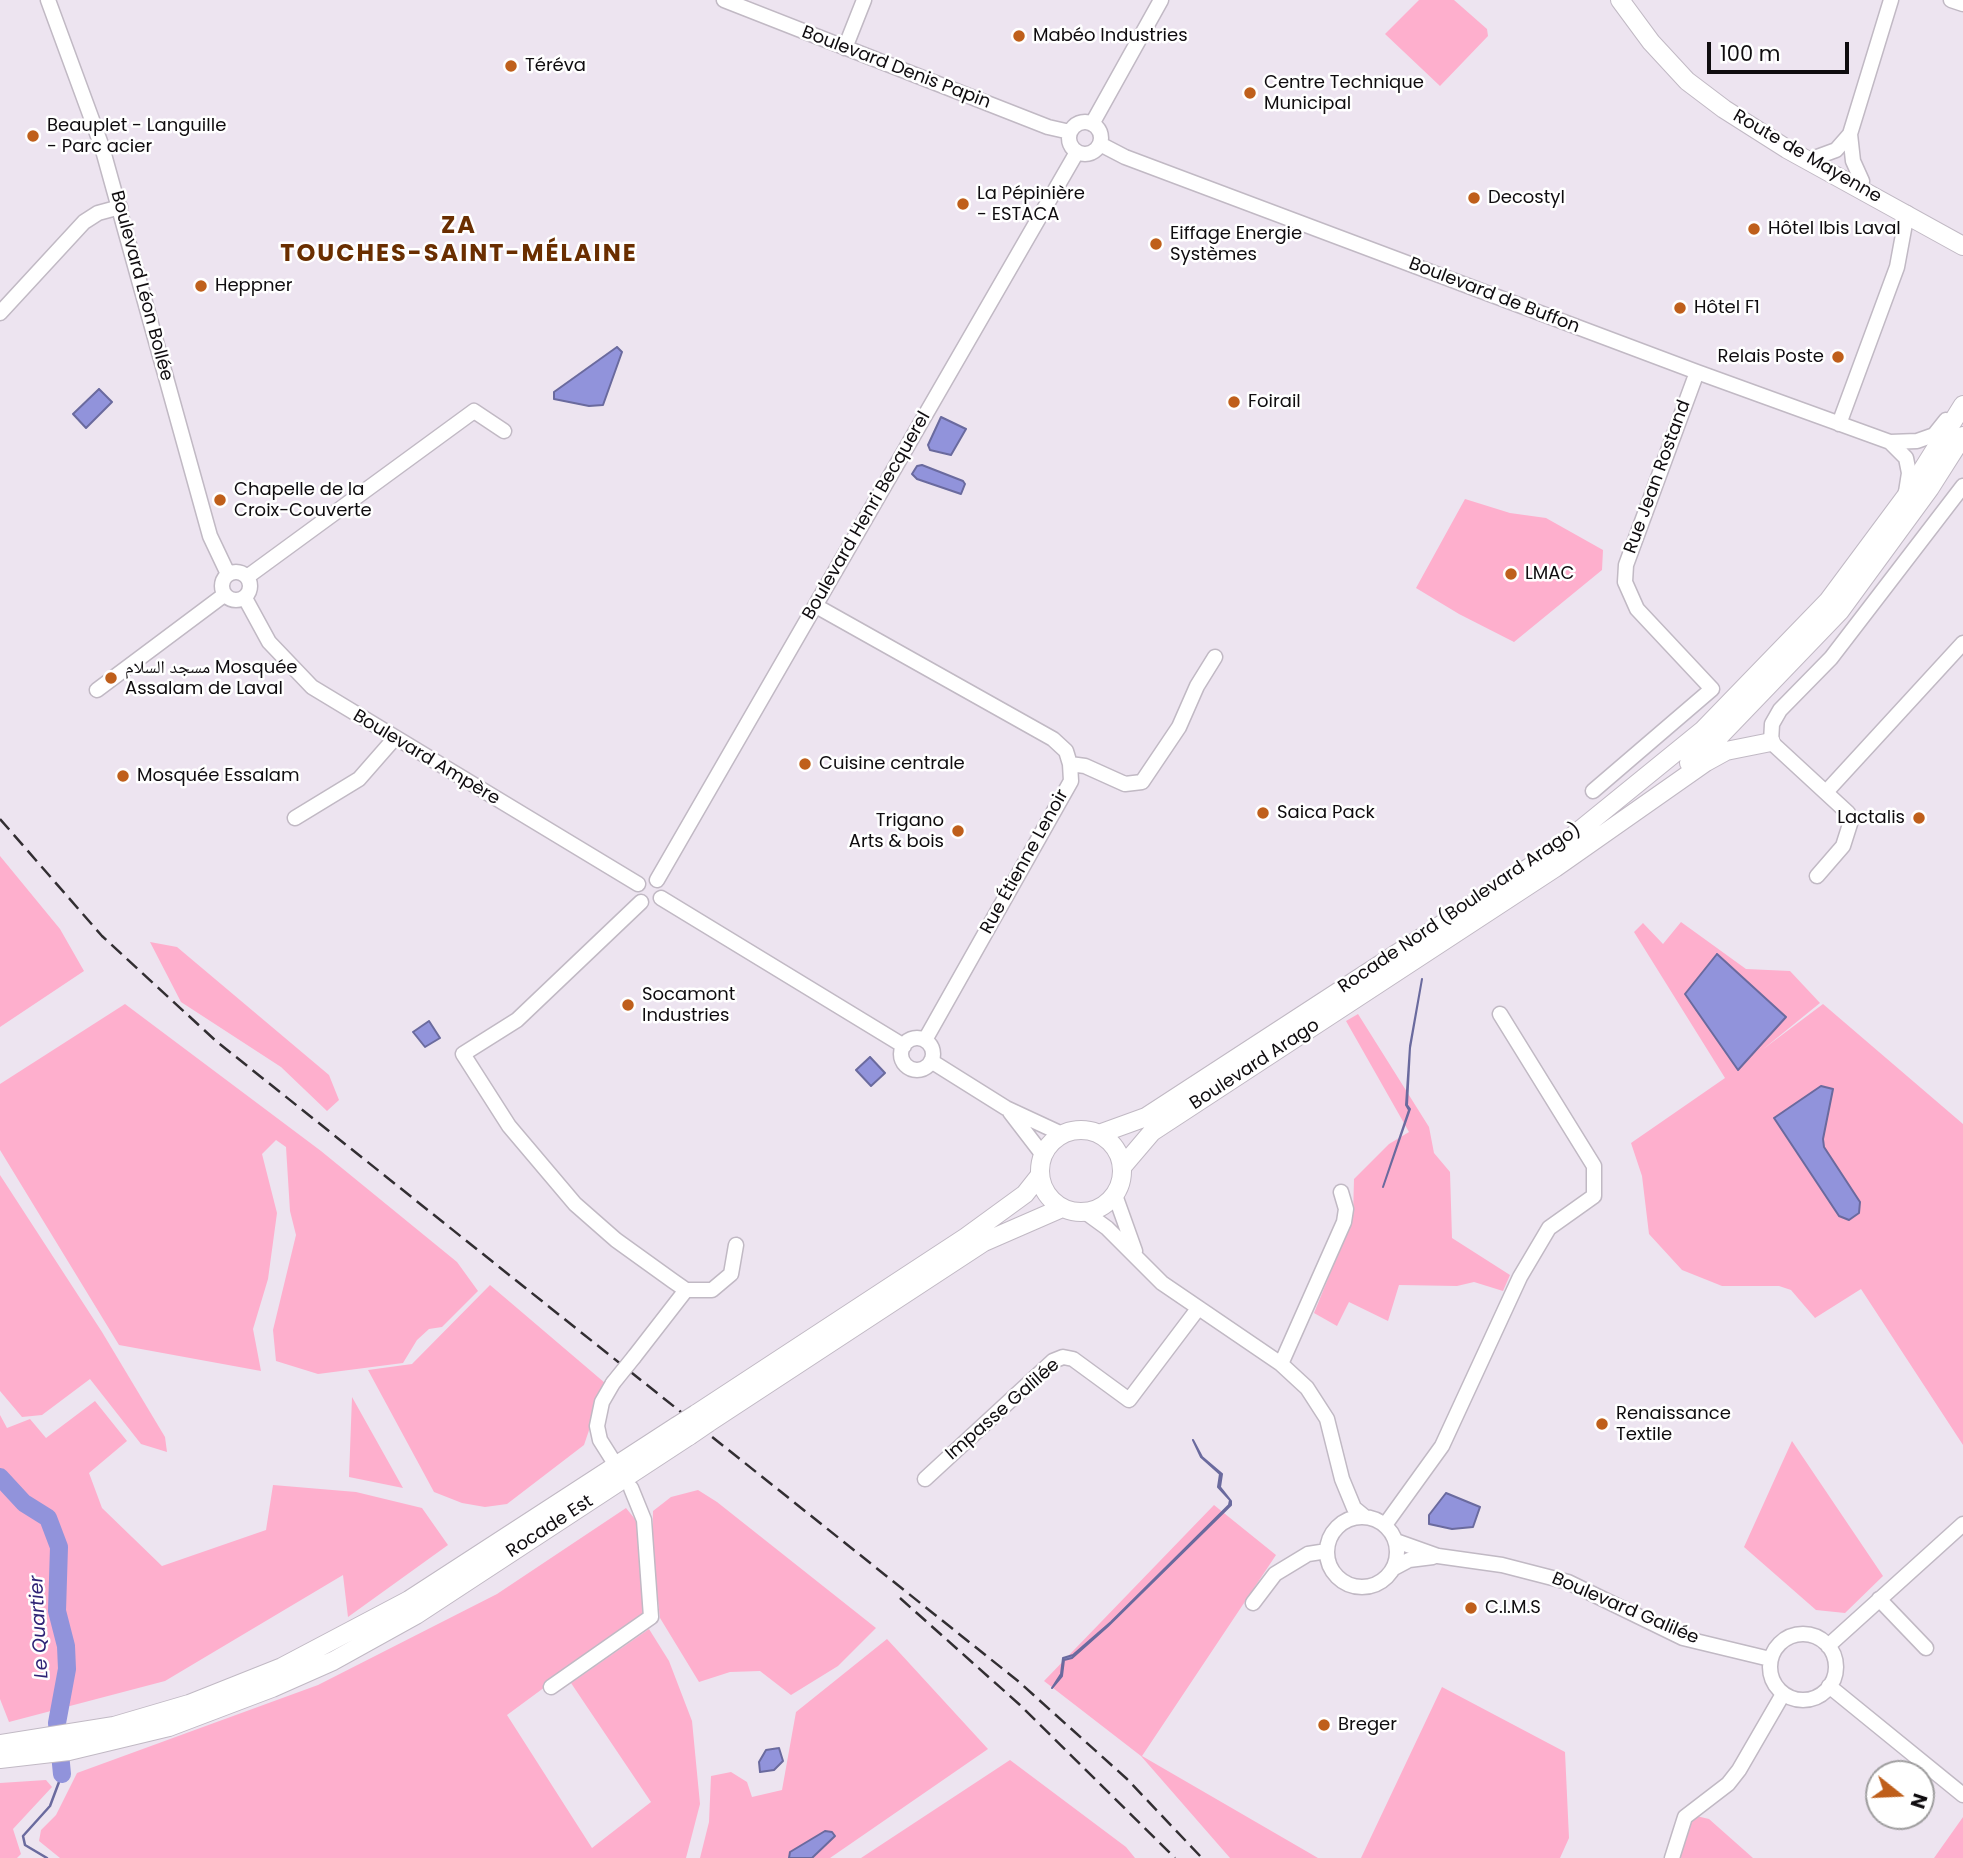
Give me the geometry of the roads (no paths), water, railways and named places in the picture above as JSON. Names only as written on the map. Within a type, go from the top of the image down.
[{"type":"main road","name":"Route de Mayenne","points":[[1620,0],[1651,42],[1687,81],[1724,109],[1787,149],[1963,246]]},
{"type":"main road","name":"Route de Mayenne","points":[[1724,109],[1963,232]]},
{"type":"main road","name":"Rocade Nord (Boulevard Arago)","points":[[1100,1134],[1146,1117],[1553,852],[1703,730],[1828,601],[1906,496],[1963,403]]},
{"type":"main road","points":[[1606,832],[1714,742],[1840,611],[1930,488],[1963,436]]},
{"type":"main road","points":[[1606,832],[1726,751],[1771,742]]},
{"type":"main road","name":"Boulevard Arago","points":[[1122,1166],[1152,1132],[1606,832]]},
{"type":"main road","points":[[1087,1130],[1100,1134],[1119,1153],[1122,1178],[1115,1195],[1103,1207],[1085,1212],[1062,1208],[1043,1188],[1040,1175],[1043,1155],[1062,1134],[1087,1130]]},
{"type":"main road","points":[[702,1418],[967,1237],[1025,1194],[1040,1175]]},
{"type":"main road","name":"Rocade Est","points":[[0,1759],[50,1746],[169,1727],[272,1688],[333,1661],[416,1615],[702,1418],[984,1242],[1062,1208]]},
{"type":"main road","name":"Rocade Est","points":[[0,1744],[50,1746]]},
{"type":"street","name":"Boulevard Léon Bollée","points":[[48,0],[102,147],[210,537],[228,574]]},
{"type":"street","name":"Boulevard Denis Papin","points":[[724,0],[1048,127],[1070,132]]},
{"type":"street","points":[[845,48],[864,0]]},
{"type":"street","points":[[1092,124],[1161,0]]},
{"type":"street","points":[[1862,181],[1853,162],[1850,134],[1891,0]]},
{"type":"street","points":[[1951,0],[1963,4]]},
{"type":"street","points":[[1077,124],[1092,124],[1101,135],[1100,144],[1092,152],[1077,152],[1071,145],[1070,132],[1077,124]]},
{"type":"street","points":[[1817,157],[1836,150],[1850,134]]},
{"type":"street","name":"Boulevard de Buffon","points":[[1100,144],[1125,157],[1890,442]]},
{"type":"street","name":"Boulevard Henri Becquerel","points":[[657,880],[1077,152]]},
{"type":"street","points":[[0,313],[84,222],[98,213],[120,207]]},
{"type":"street","points":[[1839,424],[1897,267],[1907,213]]},
{"type":"street","name":"Rue Jean Rostand","points":[[1593,791],[1712,689],[1637,609],[1625,582],[1626,565],[1697,372]]},
{"type":"street","points":[[1890,442],[1917,441],[1934,435],[1963,403]]},
{"type":"street","points":[[247,577],[474,411],[505,431]]},
{"type":"street","points":[[1890,442],[1906,458],[1909,473],[1906,496]]},
{"type":"street","points":[[1817,876],[1843,846],[1850,824],[1848,813],[1771,742],[1772,724],[1780,710],[1831,658],[1963,486]]},
{"type":"street","points":[[224,595],[222,581],[228,574],[236,572],[247,577]]},
{"type":"street","points":[[224,595],[236,601],[245,598],[250,590],[247,577]]},
{"type":"street","points":[[97,690],[224,595]]},
{"type":"street","name":"Boulevard Ampère","points":[[245,598],[269,642],[292,669],[339,705],[638,884]]},
{"type":"street","points":[[816,606],[1052,739],[1066,751],[1070,764],[1085,766],[1125,784],[1142,782],[1179,727],[1197,686],[1215,657]]},
{"type":"street","points":[[1827,791],[1963,643]]},
{"type":"street","points":[[295,818],[359,779],[394,738]]},
{"type":"street","name":"Rue Étienne Lenoir","points":[[925,1040],[1071,781],[1070,764]]},
{"type":"street","points":[[644,878],[657,880],[662,886],[661,898],[650,905],[641,902],[637,895],[638,884],[644,878]]},
{"type":"street","points":[[661,898],[904,1046]]},
{"type":"street","points":[[641,902],[517,1020],[463,1054],[509,1126],[575,1204],[616,1240],[686,1290],[712,1290],[723,1283],[731,1274],[736,1245]]},
{"type":"street","points":[[1385,1525],[1442,1446],[1520,1277],[1549,1228],[1594,1196],[1594,1166],[1500,1014]]},
{"type":"street","points":[[915,1038],[925,1040],[933,1051],[931,1061],[920,1070],[910,1068],[901,1056],[904,1046],[915,1038]]},
{"type":"street","points":[[931,1061],[1006,1108],[1062,1134]]},
{"type":"street","points":[[1006,1108],[1043,1155]]},
{"type":"street","points":[[1281,1364],[1344,1222],[1346,1209],[1340,1192]]},
{"type":"street","points":[[1115,1195],[1137,1256]]},
{"type":"street","points":[[1085,1212],[1137,1256],[1162,1283],[1197,1310],[1281,1364],[1307,1388],[1327,1419],[1342,1479],[1354,1508],[1365,1517],[1385,1525],[1396,1541],[1394,1568],[1382,1581],[1372,1585],[1351,1585],[1334,1572],[1328,1551],[1335,1530],[1343,1522],[1365,1517]]},
{"type":"street","points":[[612,1459],[600,1440],[597,1426],[603,1402],[614,1383],[686,1290]]},
{"type":"street","name":"Impasse Galilée","points":[[925,1479],[1053,1361],[1063,1357],[1073,1359],[1129,1400],[1197,1310]]},
{"type":"street","points":[[1342,1479],[1343,1522]]},
{"type":"street","points":[[551,1687],[651,1617],[644,1520],[631,1488]]},
{"type":"street","points":[[1828,1646],[1963,1524]]},
{"type":"street","name":"Boulevard Galilée","points":[[1396,1541],[1438,1556],[1502,1565],[1568,1582],[1683,1638],[1770,1659]]},
{"type":"street","points":[[1253,1603],[1275,1574],[1308,1554],[1328,1551]]},
{"type":"street","name":"Boulevard Galilée","points":[[1394,1568],[1409,1560],[1438,1556]]},
{"type":"street","points":[[1879,1598],[1926,1648]]},
{"type":"street","points":[[1811,1635],[1828,1646],[1835,1666],[1829,1686],[1813,1698],[1803,1700],[1783,1694],[1774,1684],[1770,1659],[1774,1649],[1790,1636],[1811,1635]]},
{"type":"street","points":[[1829,1686],[1963,1795]]},
{"type":"street","points":[[1672,1858],[1685,1817],[1728,1784],[1783,1694]]},
{"type":"water","points":[[617,347],[622,352],[603,405],[589,406],[554,399],[554,392]]},
{"type":"water","points":[[99,389],[112,402],[86,428],[73,414]]},
{"type":"water","points":[[941,417],[966,429],[951,455],[930,450],[928,445]]},
{"type":"water","points":[[922,465],[963,481],[965,484],[961,494],[917,479],[912,474],[917,466]]},
{"type":"water","points":[[1717,954],[1786,1017],[1738,1070],[1685,994]]},
{"type":"water","points":[[1422,979],[1410,1048],[1407,1105],[1410,1109],[1383,1187],[1409,1110],[1406,1105],[1410,1046]]},
{"type":"water","points":[[429,1021],[440,1038],[425,1047],[413,1032]]},
{"type":"water","points":[[870,1057],[885,1073],[871,1086],[856,1070]]},
{"type":"water","points":[[1821,1086],[1833,1089],[1823,1139],[1824,1147],[1860,1202],[1859,1213],[1849,1220],[1839,1216],[1774,1118]]},
{"type":"water","points":[[1193,1440],[1202,1457],[1222,1474],[1220,1487],[1231,1501],[1231,1505],[1108,1626],[1072,1658],[1064,1660],[1062,1676],[1052,1688],[1061,1674],[1063,1658],[1073,1655],[1111,1622],[1229,1505],[1230,1500],[1218,1487],[1220,1474],[1201,1457]]},
{"type":"water","points":[[1446,1493],[1480,1507],[1473,1527],[1452,1529],[1429,1524],[1429,1515]]},
{"type":"water","points":[[779,1748],[783,1761],[774,1770],[760,1772],[759,1762],[766,1750]]},
{"type":"water","points":[[825,1831],[832,1832],[835,1836],[812,1858],[789,1858],[790,1852]]},
{"type":"waterway","name":"Le Quartier","points":[[0,1477],[24,1503],[48,1518],[59,1547],[57,1611],[66,1646],[67,1669],[57,1723],[62,1774]]},
{"type":"waterway","name":"Le Quartier","points":[[47,1858],[25,1845],[23,1836],[50,1806],[62,1774]]},
{"type":"railway","points":[[0,819],[102,936],[216,1041],[1018,1681],[1127,1779],[1202,1858]]},
{"type":"railway","points":[[900,1598],[1020,1705],[1175,1858]]},
{"type":"place","name":"Mabéo Industries","points":[[1019,36]]},
{"type":"place","name":"Téréva","points":[[511,66]]},
{"type":"place","name":"Centre Technique Municipal","points":[[1250,93]]},
{"type":"place","name":"Beauplet - Languille - Parc acier","points":[[33,136]]},
{"type":"place","name":"Decostyl","points":[[1474,198]]},
{"type":"place","name":"La Pépinière - ESTACA","points":[[963,204]]},
{"type":"place","name":"Hôtel Ibis Laval","points":[[1754,229]]},
{"type":"place","name":"Eiffage Energie Systèmes","points":[[1156,244]]},
{"type":"place","name":"Heppner","points":[[201,286]]},
{"type":"place","name":"Hôtel F1","points":[[1680,308]]},
{"type":"place","name":"Relais Poste","points":[[1838,357]]},
{"type":"place","name":"Foirail","points":[[1234,402]]},
{"type":"place","name":"Chapelle de la Croix-Couverte","points":[[220,500]]},
{"type":"place","name":"LMAC","points":[[1511,574]]},
{"type":"place","name":"مسجد السلام Mosquée Assalam de Laval","points":[[111,678]]},
{"type":"place","name":"Cuisine centrale","points":[[805,764]]},
{"type":"place","name":"Mosquée Essalam","points":[[123,776]]},
{"type":"place","name":"Saica Pack","points":[[1263,813]]},
{"type":"place","name":"Lactalis","points":[[1919,818]]},
{"type":"place","name":"Trigano Arts & bois","points":[[958,831]]},
{"type":"place","name":"Socamont Industries","points":[[628,1005]]},
{"type":"place","name":"Renaissance Textile","points":[[1602,1424]]},
{"type":"place","name":"C.I.M.S","points":[[1471,1608]]},
{"type":"place","name":"Breger","points":[[1324,1725]]},
{"type":"district","name":"ZA TOUCHES-SAINT-MÉLAINE","points":[[459,241]]}]
